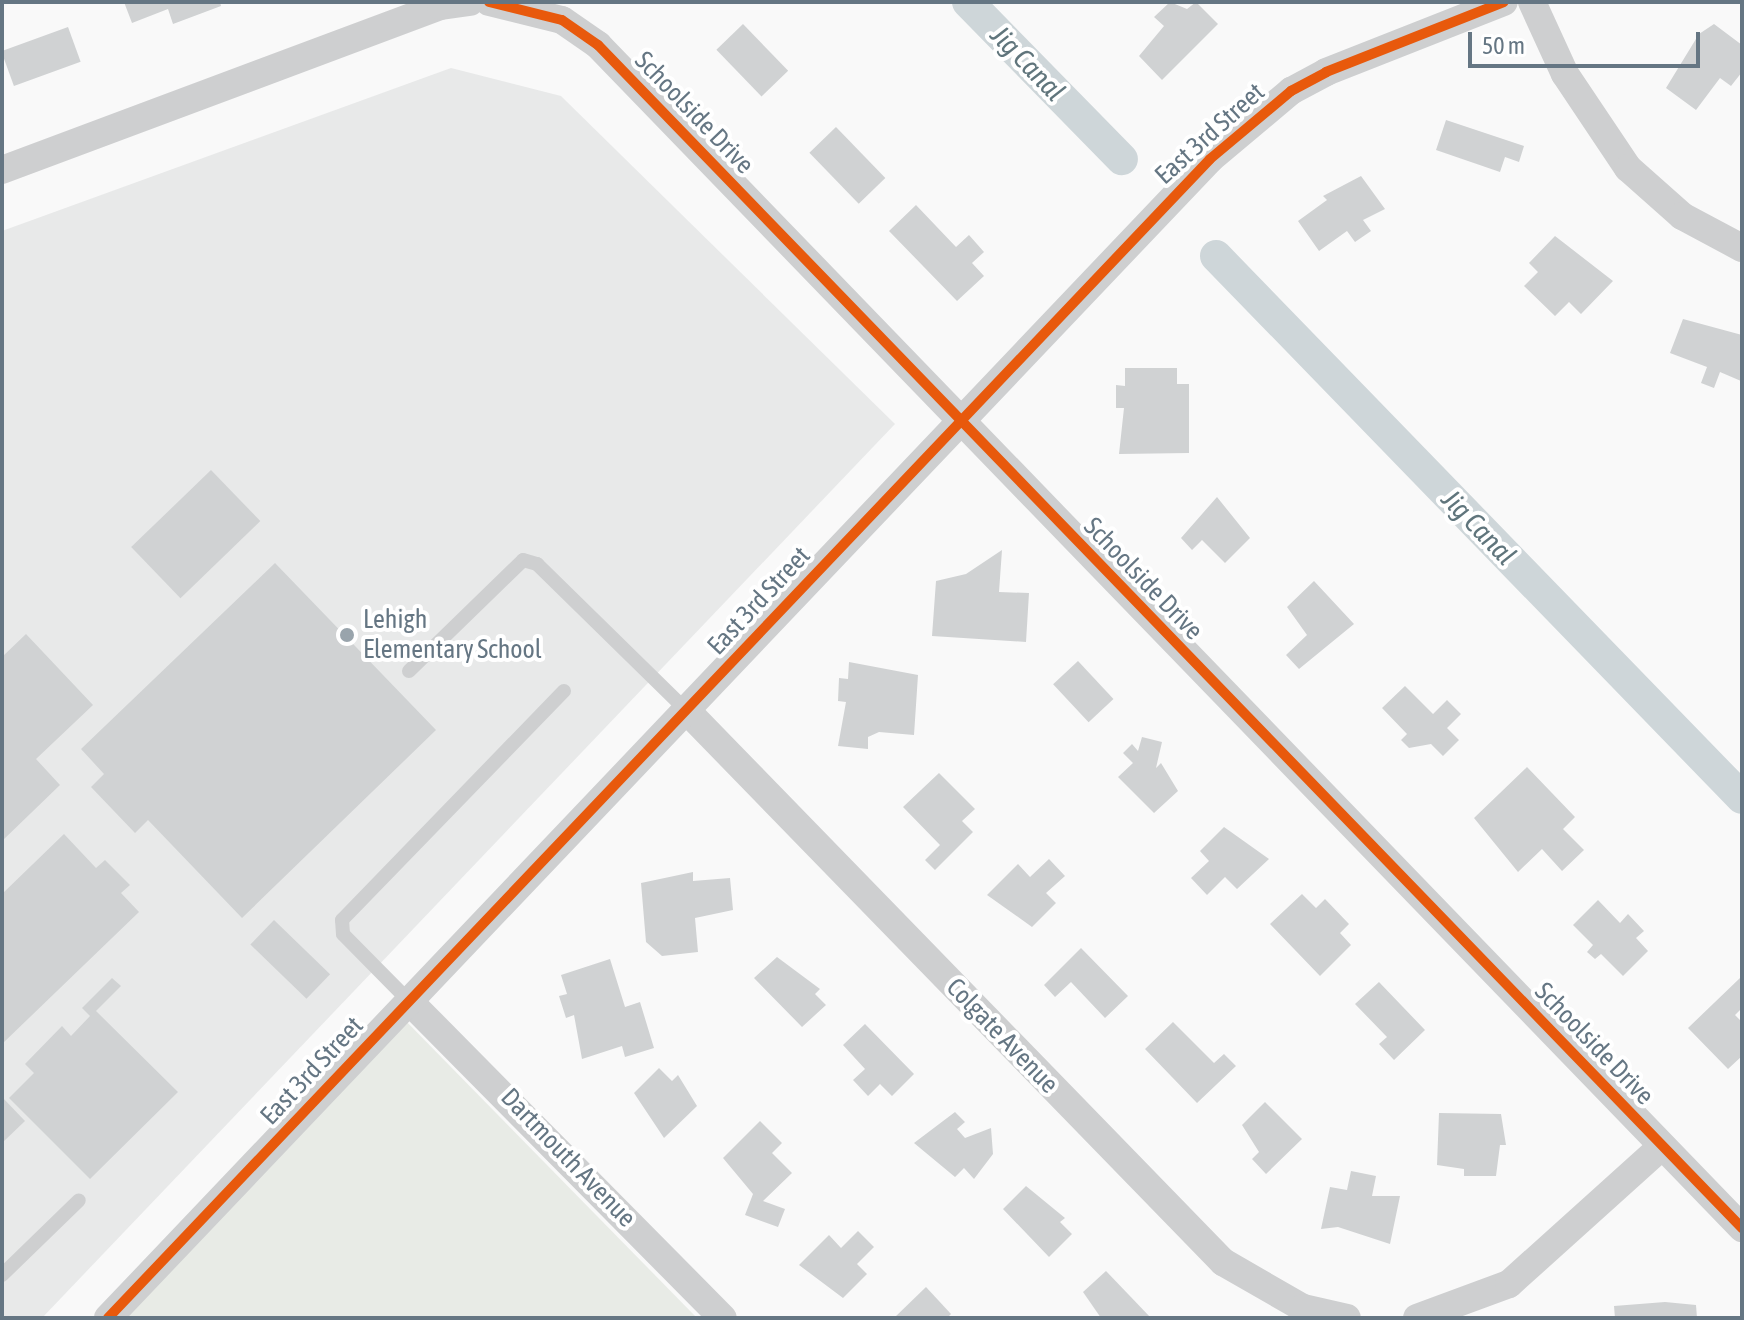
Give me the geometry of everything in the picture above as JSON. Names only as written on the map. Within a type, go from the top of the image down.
[{"type":"street","points":[[2,170],[441,6],[470,2]]},
{"type":"street","name":"Schoolside Drive","points":[[489,2],[562,20],[598,45],[1742,1228]]},
{"type":"street","name":"East 3rd Street","points":[[108,1318],[959,421],[1248,124],[1326,72],[1504,2]]},
{"type":"street","points":[[1532,2],[1565,74],[1628,168],[1682,216],[1742,248]]},
{"type":"street","name":"Colgate Avenue","points":[[687,711],[1223,1262],[1303,1308],[1347,1318]]},
{"type":"street","name":"Dartmouth Avenue","points":[[409,1001],[723,1318]]},
{"type":"street","points":[[1417,1318],[1509,1284],[1662,1146]]},
{"type":"lane","points":[[409,671],[523,560],[537,564],[687,711]]},
{"type":"lane","points":[[409,1001],[343,934],[342,920],[564,691]]},
{"type":"lane","points":[[2,1275],[79,1200]]},
{"type":"shaded area","name":"Lehigh Elementary School","points":[[451,68],[561,96],[895,424],[42,1318],[2,1318],[2,231]]},
{"type":"shaded area","points":[[400,1015],[697,1318],[111,1318]]},
{"type":"building","points":[[124,2],[220,2],[221,6],[173,24],[168,9],[132,23]]},
{"type":"building","points":[[1170,2],[1187,9],[1196,2],[1218,24],[1162,80],[1139,56],[1164,26],[1154,17]]},
{"type":"building","points":[[743,24],[788,71],[762,96],[716,50]]},
{"type":"building","points":[[1714,24],[1742,45],[1742,72],[1731,86],[1720,78],[1696,110],[1666,88],[1699,34]]},
{"type":"building","points":[[68,27],[81,62],[14,86],[2,51]]},
{"type":"building","points":[[1446,120],[1524,146],[1519,162],[1505,157],[1500,172],[1436,150]]},
{"type":"building","points":[[836,127],[885,178],[859,204],[809,153]]},
{"type":"building","points":[[1361,176],[1385,209],[1363,220],[1371,231],[1355,242],[1347,231],[1319,251],[1298,221],[1327,200],[1323,196]]},
{"type":"building","points":[[916,205],[956,247],[969,235],[984,252],[972,263],[984,276],[957,301],[889,231]]},
{"type":"building","points":[[1555,236],[1613,281],[1581,314],[1569,302],[1555,316],[1524,286],[1538,272],[1529,263]]},
{"type":"building","points":[[1683,319],[1742,335],[1741,381],[1720,372],[1714,388],[1701,383],[1707,367],[1670,353]]},
{"type":"building","points":[[1125,368],[1177,368],[1177,384],[1189,384],[1189,453],[1119,454],[1124,408],[1116,408],[1116,385],[1125,386]]},
{"type":"building","points":[[211,470],[260,521],[180,598],[131,547]]},
{"type":"building","points":[[1217,497],[1250,538],[1225,563],[1202,540],[1192,550],[1181,538]]},
{"type":"building","points":[[1002,550],[999,592],[1029,593],[1026,642],[932,636],[936,581],[966,574]]},
{"type":"building","points":[[275,563],[436,730],[242,918],[148,820],[135,833],[91,787],[104,774],[81,749]]},
{"type":"building","points":[[1314,581],[1354,624],[1299,669],[1286,655],[1307,635],[1287,607]]},
{"type":"building","points":[[26,634],[93,705],[36,759],[60,785],[2,841],[2,657]]},
{"type":"building","points":[[1078,661],[1113,699],[1089,722],[1053,684]]},
{"type":"building","points":[[849,662],[918,675],[914,735],[879,732],[868,737],[868,749],[838,746],[846,702],[838,701],[839,678],[848,679]]},
{"type":"building","points":[[1405,686],[1433,714],[1447,700],[1461,714],[1447,728],[1459,740],[1443,756],[1431,744],[1409,748],[1401,740],[1407,734],[1382,708]]},
{"type":"building","points":[[1142,737],[1162,742],[1156,768],[1161,763],[1178,791],[1154,813],[1118,777],[1133,763],[1123,753],[1132,744],[1138,751]]},
{"type":"building","points":[[1527,767],[1575,817],[1563,829],[1584,850],[1562,871],[1542,849],[1518,872],[1474,818]]},
{"type":"building","points":[[939,773],[975,809],[962,821],[973,832],[935,870],[925,860],[940,845],[903,807]]},
{"type":"building","points":[[1224,827],[1269,859],[1237,889],[1225,877],[1207,895],[1191,878],[1209,861],[1200,851]]},
{"type":"building","points":[[64,834],[96,868],[105,860],[130,885],[121,893],[139,912],[2,1044],[2,894]]},
{"type":"building","points":[[1049,859],[1065,876],[1046,893],[1056,903],[1032,927],[987,895],[1018,864],[1030,877]]},
{"type":"building","points":[[693,872],[693,881],[730,878],[733,910],[695,918],[698,952],[662,956],[646,942],[641,883]]},
{"type":"building","points":[[1302,894],[1316,908],[1325,899],[1349,924],[1340,933],[1351,945],[1320,976],[1270,924]]},
{"type":"building","points":[[1598,900],[1620,923],[1628,914],[1644,931],[1636,938],[1648,951],[1623,976],[1601,954],[1595,959],[1587,952],[1593,945],[1573,925]]},
{"type":"building","points":[[274,920],[330,974],[306,999],[250,944]]},
{"type":"building","points":[[1081,948],[1128,996],[1105,1018],[1071,982],[1055,997],[1044,985]]},
{"type":"building","points":[[777,957],[820,989],[815,994],[826,1005],[802,1027],[754,978]]},
{"type":"building","points":[[610,959],[625,1007],[640,1002],[654,1048],[625,1057],[622,1046],[582,1059],[574,1015],[566,1018],[559,996],[567,994],[561,975]]},
{"type":"building","points":[[112,978],[121,986],[96,1011],[178,1092],[90,1179],[9,1098],[34,1073],[25,1064],[62,1026],[71,1036],[90,1016],[82,1008]]},
{"type":"building","points":[[1740,978],[1742,1008],[1735,1015],[1742,1022],[1742,1056],[1728,1069],[1688,1028]]},
{"type":"building","points":[[1379,982],[1425,1030],[1394,1060],[1379,1044],[1387,1037],[1355,1004]]},
{"type":"building","points":[[1173,1022],[1214,1063],[1224,1054],[1236,1066],[1197,1103],[1145,1049]]},
{"type":"building","points":[[865,1024],[914,1074],[892,1096],[880,1084],[868,1096],[853,1080],[865,1069],[843,1045]]},
{"type":"building","points":[[659,1068],[672,1081],[678,1075],[697,1106],[664,1138],[634,1093]]},
{"type":"building","points":[[2,1097],[25,1121],[2,1143]]},
{"type":"building","points":[[1265,1102],[1302,1139],[1266,1174],[1252,1159],[1259,1152],[1242,1125]]},
{"type":"building","points":[[955,1112],[965,1122],[957,1129],[965,1138],[991,1128],[993,1154],[974,1179],[964,1168],[955,1177],[914,1143]]},
{"type":"building","points":[[1439,1113],[1501,1114],[1506,1145],[1500,1145],[1496,1176],[1464,1176],[1464,1169],[1437,1165]]},
{"type":"building","points":[[760,1121],[782,1143],[772,1153],[792,1173],[763,1201],[785,1209],[778,1227],[745,1215],[753,1194],[723,1158]]},
{"type":"building","points":[[1351,1171],[1376,1176],[1372,1196],[1400,1196],[1390,1244],[1338,1227],[1321,1229],[1330,1187],[1347,1190]]},
{"type":"building","points":[[1026,1186],[1065,1218],[1060,1222],[1072,1234],[1049,1257],[1003,1209]]},
{"type":"building","points":[[858,1231],[874,1247],[857,1264],[867,1274],[843,1298],[799,1265],[829,1235],[841,1248]]},
{"type":"building","points":[[1106,1271],[1151,1318],[1101,1318],[1083,1292]]},
{"type":"building","points":[[926,1287],[951,1314],[947,1318],[894,1318]]},
{"type":"building","points":[[1665,1302],[1696,1305],[1697,1318],[1615,1318],[1614,1306]]},
{"type":"waterway","name":"Jig Canal","points":[[968,2],[1122,159]]},
{"type":"waterway","name":"Jig Canal","points":[[1216,256],[1742,798]]},
{"type":"cycle path","points":[[489,2],[562,20],[598,45],[1742,1228]]},
{"type":"cycle path","points":[[108,1318],[1210,159],[1291,91],[1326,72],[1504,2]]},
{"type":"place","name":"Lehigh Elementary School","points":[[347,635]]}]
